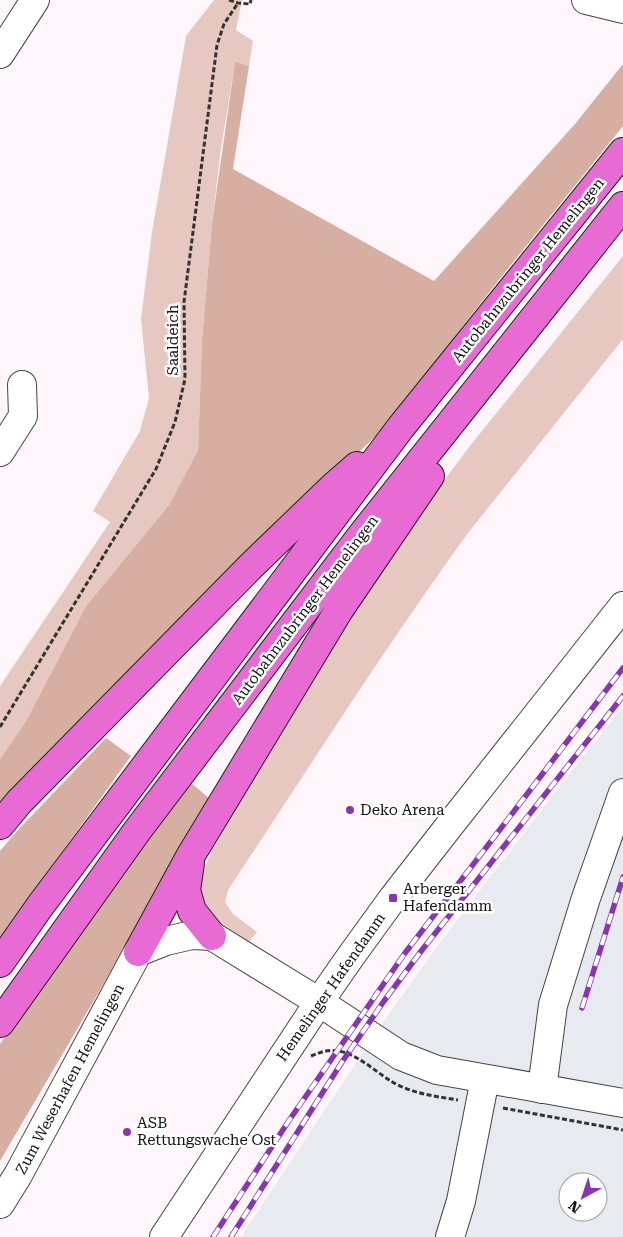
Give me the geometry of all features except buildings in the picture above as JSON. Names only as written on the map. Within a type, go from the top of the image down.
[{"type":"highway","name":"Autobahnzubringer Hemelingen","points":[[0,963],[40,906],[401,427],[623,152]]},
{"type":"highway","name":"Autobahnzubringer Hemelingen","points":[[0,1023],[137,831],[361,536],[623,206]]},
{"type":"highway","points":[[138,952],[191,855],[339,610],[424,483],[623,232]]},
{"type":"highway","points":[[0,825],[19,802],[251,566],[333,487],[401,427]]},
{"type":"highway","points":[[191,855],[186,890],[192,911],[212,936]]},
{"type":"street","points":[[0,54],[35,0]]},
{"type":"street","points":[[586,0],[623,9]]},
{"type":"street","points":[[0,452],[23,416],[22,385]]},
{"type":"street","name":"Hemelinger Hafendamm","points":[[164,1237],[319,1002],[393,898],[623,606]]},
{"type":"street","points":[[542,1089],[553,1005],[586,898],[623,793]]},
{"type":"street","points":[[138,952],[166,941],[192,935],[212,936],[319,1002],[401,1056],[437,1070],[623,1103]]},
{"type":"street","name":"Zum Weserhafen Hemelingen","points":[[0,1204],[18,1175],[138,952]]},
{"type":"street","points":[[450,1237],[462,1201],[485,1079]]},
{"type":"path","points":[[229,0],[250,4],[251,0]]},
{"type":"path","name":"Saaldeich","points":[[0,727],[156,470],[175,422],[185,379],[184,302],[217,45],[224,24],[238,3]]},
{"type":"shaded area","points":[[214,0],[242,0],[236,30],[253,41],[249,66],[235,63],[221,148],[212,223],[202,340],[198,450],[169,505],[86,606],[26,721],[0,759],[0,686],[110,522],[93,511],[140,431],[149,398],[141,319],[152,232],[186,36]]},
{"type":"shaded area","points":[[235,62],[249,66],[233,169],[434,281],[575,124],[623,64],[623,126],[380,432],[285,522],[0,811],[0,759],[26,721],[86,606],[169,505],[198,450],[202,340],[212,223]]},
{"type":"shaded area","points":[[623,256],[623,339],[468,533],[376,666],[228,890],[225,902],[233,914],[257,932],[249,942],[213,921],[200,901],[200,880],[212,850],[319,668],[405,533],[469,447]]},
{"type":"shaded area","points":[[623,707],[623,1237],[241,1237],[391,1011],[436,948]]},
{"type":"shaded area","points":[[106,738],[131,756],[0,938],[0,851]]},
{"type":"shaded area","points":[[189,781],[211,800],[0,1161],[0,1044],[44,980]]},
{"type":"railway","points":[[213,1237],[288,1122],[405,953],[623,668]]},
{"type":"railway","points":[[231,1237],[342,1062],[384,1001],[422,950],[623,696]]},
{"type":"railway","points":[[582,1008],[623,877]]},
{"type":"place","name":"Deko Arena","points":[[350,810]]},
{"type":"place","name":"Arberger Hafendamm","points":[[393,898]]},
{"type":"place","name":"ASB Rettungswache Ost","points":[[127,1132]]}]
